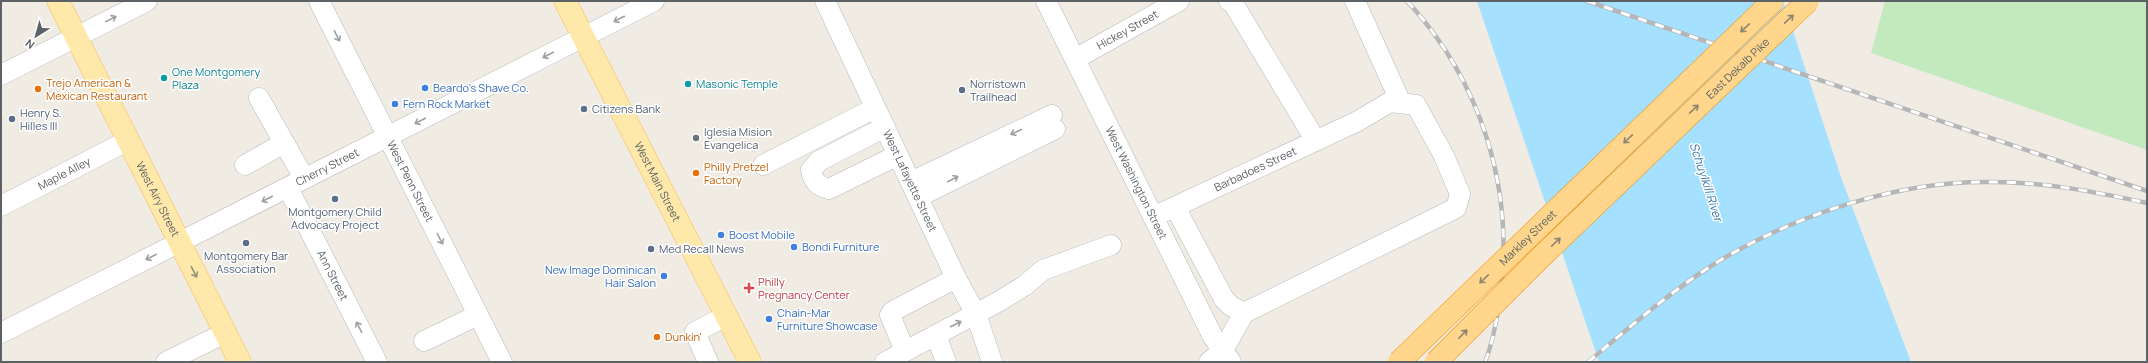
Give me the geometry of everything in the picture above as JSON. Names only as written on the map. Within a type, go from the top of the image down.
[{"type":"highway","name":"Markley Street","points":[[1399,362],[1656,112],[1773,1]]},
{"type":"highway","name":"East Dekalb Pike","points":[[1436,362],[1666,135],[1808,1]]},
{"type":"main road","name":"West Airy Street","points":[[58,1],[127,141],[240,362]]},
{"type":"main road","name":"West Main Street","points":[[565,1],[750,362]]},
{"type":"street","points":[[1,75],[147,1]]},
{"type":"street","name":"West Penn Street","points":[[320,1],[502,362]]},
{"type":"street","name":"Cherry Street","points":[[1,333],[654,1]]},
{"type":"street","name":"West Lafayette Street","points":[[825,1],[956,278],[976,314],[992,362]]},
{"type":"street","name":"West Washington Street","points":[[1046,1],[1213,337],[1221,358]]},
{"type":"street","name":"Hickey Street","points":[[1075,59],[1179,1]]},
{"type":"street","points":[[1229,1],[1233,3],[1316,141]]},
{"type":"street","points":[[1221,358],[1244,313],[1456,208],[1460,194],[1444,156],[1416,105],[1401,104],[1355,1]]},
{"type":"street","name":"Ann Street","points":[[259,98],[284,143],[296,183],[377,362]]},
{"type":"street","name":"Barbadoes Street","points":[[1153,217],[1358,121],[1390,102],[1401,104]]},
{"type":"street","points":[[763,165],[875,108]]},
{"type":"street","points":[[914,190],[1054,122]]},
{"type":"street","points":[[885,127],[819,161],[811,170],[812,178],[817,184],[829,189],[898,155]]},
{"type":"street","name":"Maple Alley","points":[[1,206],[127,141]]},
{"type":"street","points":[[245,164],[284,143]]},
{"type":"street","points":[[1175,207],[1224,298],[1231,306],[1244,313]]},
{"type":"street","points":[[885,362],[976,314],[1024,286],[1043,270],[1111,245]]},
{"type":"street","points":[[905,351],[890,315],[893,311],[956,278]]},
{"type":"street","points":[[424,341],[478,315]]},
{"type":"street","points":[[708,362],[695,332],[726,316]]},
{"type":"street","points":[[166,362],[225,333]]},
{"type":"street","points":[[936,335],[946,362]]},
{"type":"green space","points":[[1885,1],[2147,1],[2147,150],[1871,53]]},
{"type":"water","name":"Schuylkill River","points":[[1477,1],[1783,1],[1842,180],[1911,362],[1599,362]]},
{"type":"railway","points":[[1407,1],[1433,32],[1455,66],[1473,101],[1487,138],[1497,177],[1502,216],[1503,257],[1498,314],[1485,362]]},
{"type":"railway","points":[[1587,1],[2147,191]]},
{"type":"railway","points":[[1588,362],[1668,296],[1719,261],[1782,229],[1851,203],[1922,187],[1958,183],[1993,182],[2012,182],[2051,186],[2147,203]]},
{"type":"place","name":"One Montgomery Plaza","points":[[164,78]]},
{"type":"place","name":"Masonic Temple","points":[[688,84]]},
{"type":"place","name":"Beardo's Shave Co.","points":[[425,88]]},
{"type":"place","name":"Trejo American & Mexican Restaurant","points":[[38,89]]},
{"type":"place","name":"Norristown Trailhead","points":[[962,90]]},
{"type":"place","name":"Fern Rock Market","points":[[395,104]]},
{"type":"place","name":"Citizens Bank","points":[[584,109]]},
{"type":"place","name":"Henry S. Hilles III","points":[[12,119]]},
{"type":"place","name":"Iglesia Mision Evangelica","points":[[696,138]]},
{"type":"place","name":"Philly Pretzel Factory","points":[[696,173]]},
{"type":"place","name":"Montgomery Child Advocacy Project","points":[[335,199]]},
{"type":"place","name":"Boost Mobile","points":[[721,235]]},
{"type":"place","name":"Montgomery Bar Association","points":[[246,243]]},
{"type":"place","name":"Bondi Furniture","points":[[794,247]]},
{"type":"place","name":"Med Recall News","points":[[651,249]]},
{"type":"place","name":"New Image Dominican Hair Salon","points":[[664,276]]},
{"type":"place","name":"Philly Pregnancy Center","points":[[749,288]]},
{"type":"place","name":"Chain-Mar Furniture Showcase","points":[[769,319]]},
{"type":"place","name":"Dunkin'","points":[[657,337]]}]
